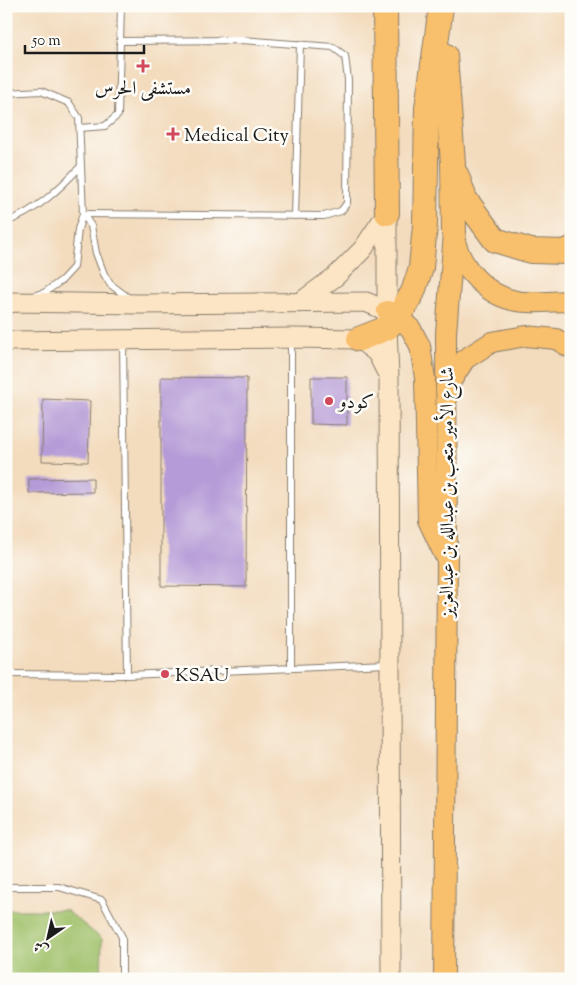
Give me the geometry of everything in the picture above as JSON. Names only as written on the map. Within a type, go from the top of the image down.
[{"type":"highway","points":[[385,6],[387,213]]},
{"type":"highway","points":[[359,339],[390,319],[413,292],[421,268],[425,225],[427,108],[441,7]]},
{"type":"highway","name":"شارع الأمير متعب بن عبدالله بن عبدالعزيز","points":[[441,7],[452,164],[454,233]]},
{"type":"highway","points":[[452,164],[465,198],[496,240],[531,251],[565,252],[571,249]]},
{"type":"main road","points":[[301,302],[336,276],[364,249],[387,213]]},
{"type":"main road","points":[[387,213],[390,319],[391,979]]},
{"type":"main road","points":[[454,233],[458,254],[473,276],[491,292],[516,301],[571,301]]},
{"type":"main road","name":"شارع الأمير متعب بن عبدالله بن عبدالعزيز","points":[[444,979],[447,560],[446,333],[454,233]]},
{"type":"main road","points":[[10,303],[366,302],[390,319],[411,329],[420,346],[425,378],[428,520],[447,560]]},
{"type":"main road","points":[[446,389],[465,359],[492,342],[526,336],[556,339],[571,348]]},
{"type":"main road","points":[[6,341],[359,339],[377,353],[389,377]]},
{"type":"lane","points":[[80,128],[105,126],[118,115],[121,6]]},
{"type":"lane","points":[[83,214],[324,216],[341,211],[347,202],[348,80],[346,56],[334,47],[241,40],[120,40]]},
{"type":"lane","points":[[295,216],[300,44]]},
{"type":"lane","points":[[6,93],[41,91],[69,104],[79,118],[83,214],[78,229],[74,267],[62,280],[44,293],[10,303]]},
{"type":"lane","points":[[6,222],[36,209],[81,166]]},
{"type":"lane","points":[[83,214],[91,226],[96,253],[110,284],[138,304]]},
{"type":"lane","points":[[291,338],[291,668]]},
{"type":"lane","points":[[123,340],[127,675]]},
{"type":"lane","points":[[6,674],[127,675],[390,664]]},
{"type":"lane","points":[[6,887],[59,887],[102,900],[122,937],[122,979]]},
{"type":"green space","points":[[6,910],[66,910],[102,939],[101,979],[6,979]]},
{"type":"building","points":[[161,377],[247,378],[246,587],[161,586]]},
{"type":"building","name":"كودو","points":[[311,377],[347,377],[347,425],[311,424]]},
{"type":"building","points":[[43,399],[90,401],[88,462],[42,461]]},
{"type":"building","points":[[93,478],[93,492],[29,493],[29,479]]},
{"type":"place","name":"مستشفى الحرس","points":[[143,66]]},
{"type":"place","name":"Medical City","points":[[173,134]]},
{"type":"place","name":"كودو","points":[[329,401]]},
{"type":"place","name":"KSAU","points":[[165,674]]}]
